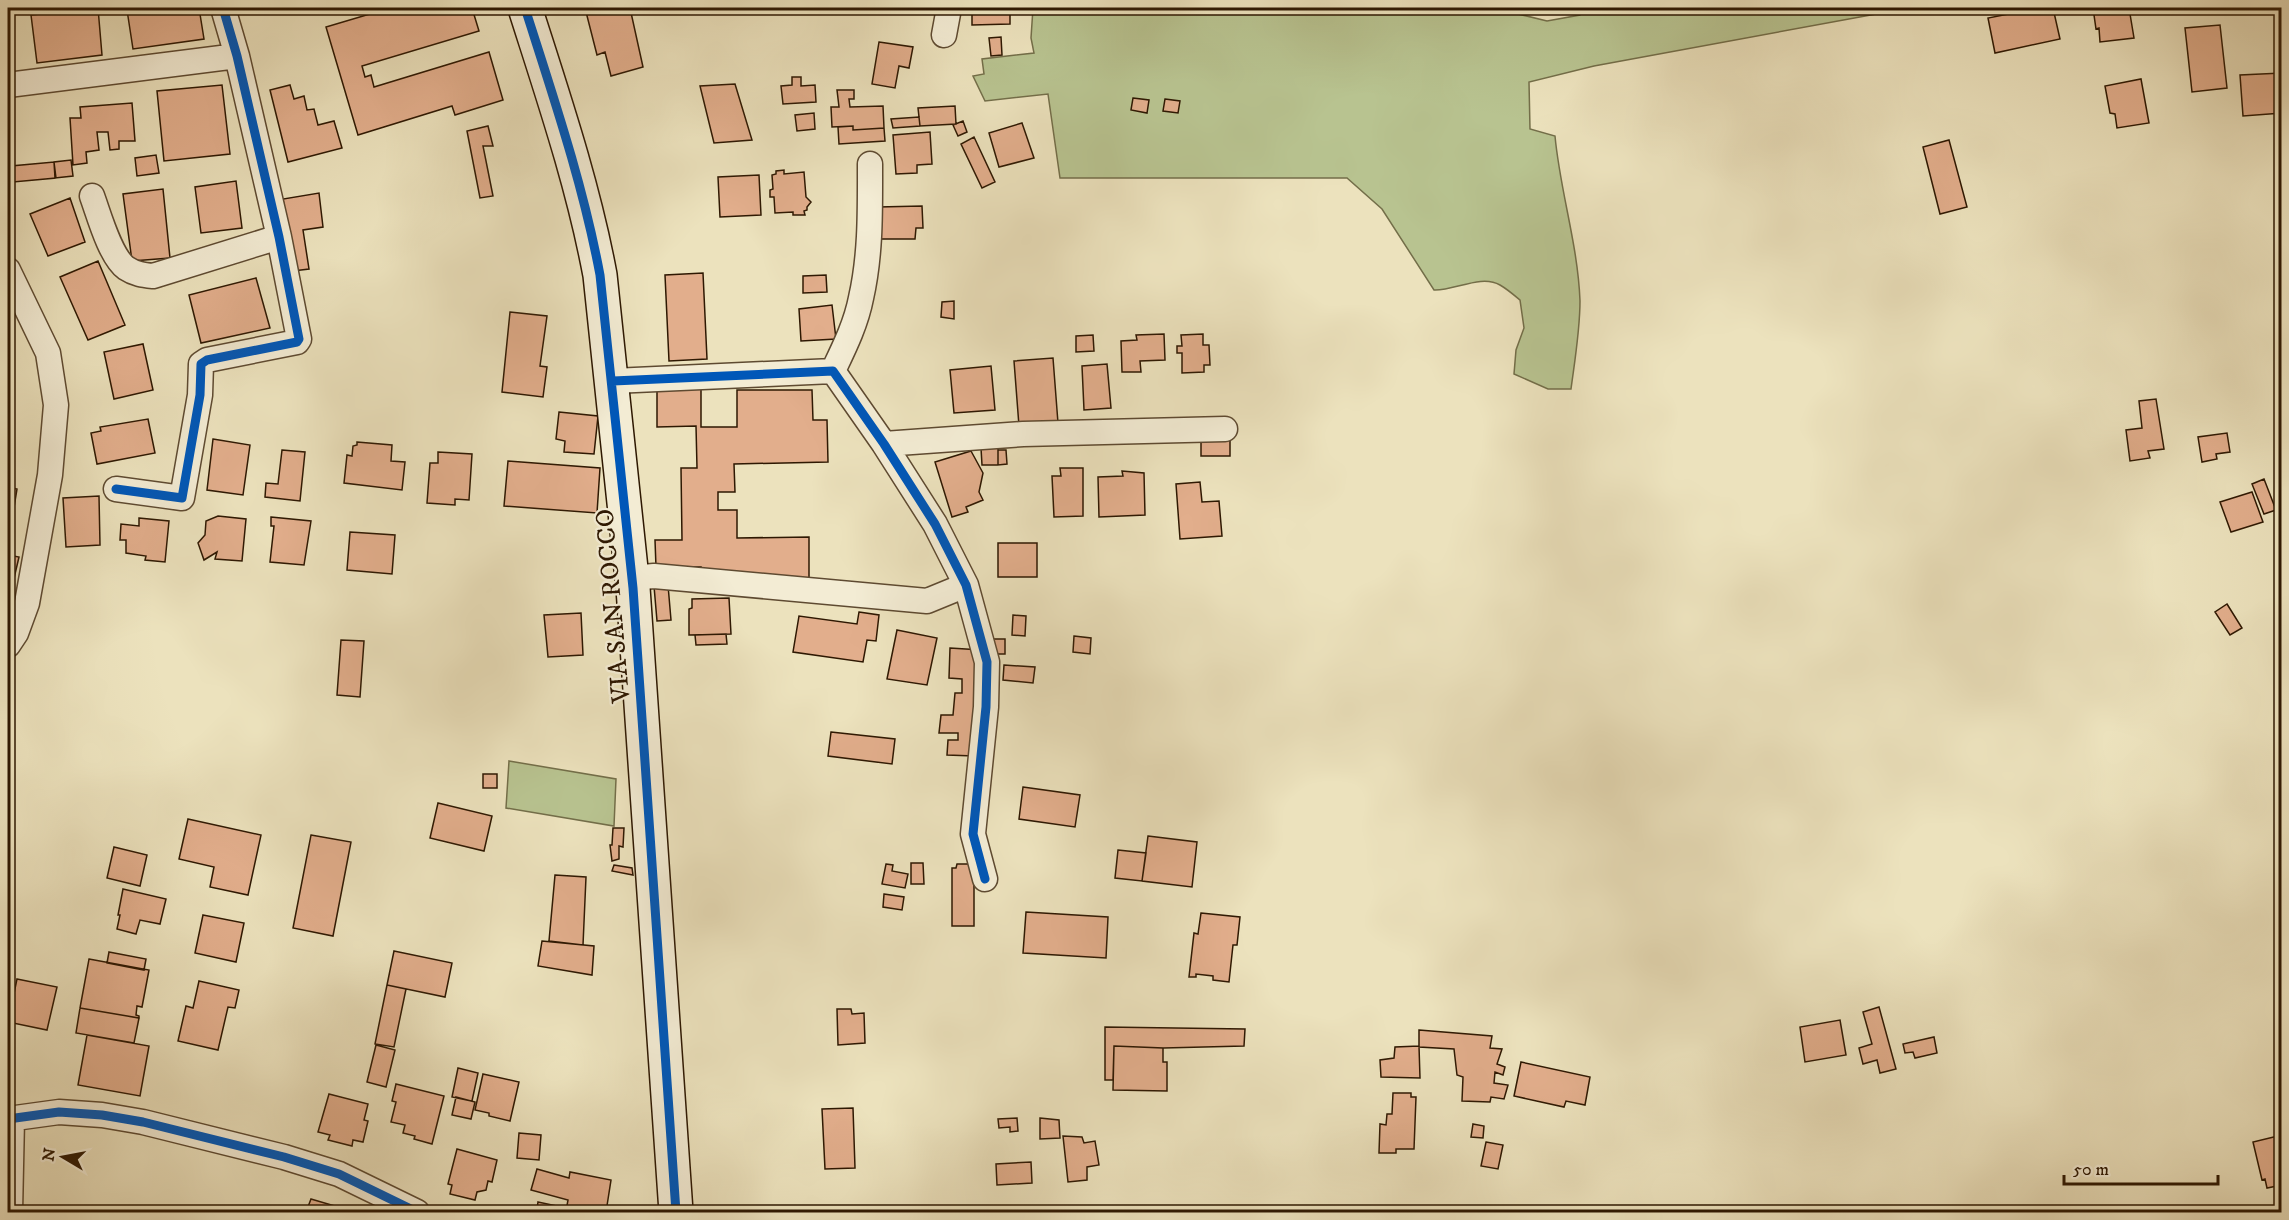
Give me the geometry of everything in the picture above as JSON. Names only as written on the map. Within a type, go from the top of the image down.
[{"type":"street","points":[[116,489],[182,498],[200,395],[201,364],[207,360],[297,342],[299,339],[279,237],[237,56],[223,8]]},
{"type":"street","name":"VIA SAN ROCCO","points":[[525,8],[563,128],[593,235],[600,275],[632,578],[676,1212]]},
{"type":"street","points":[[944,35],[949,8]]},
{"type":"street","points":[[8,85],[237,56]]},
{"type":"street","points":[[832,371],[849,339],[861,299],[869,244],[870,164]]},
{"type":"street","points":[[92,196],[112,249],[124,267],[140,275],[153,276],[279,237]]},
{"type":"street","points":[[8,270],[48,353],[56,405],[50,475],[27,603],[16,633],[8,645]]},
{"type":"street","points":[[613,381],[832,371]]},
{"type":"street","points":[[832,371],[884,444],[935,524],[966,585],[987,662],[986,707],[973,834],[984,879]]},
{"type":"street","points":[[884,444],[1023,434],[1226,429]]},
{"type":"street","points":[[632,578],[654,576],[927,601],[966,585]]},
{"type":"street","points":[[10,1212],[10,1119],[59,1112],[102,1115],[143,1122],[284,1157],[339,1174],[417,1212]]},
{"type":"green space","points":[[1033,8],[1504,8],[1506,11],[1547,21],[1580,15],[1582,8],[1977,8],[1898,10],[1594,66],[1529,82],[1530,129],[1555,136],[1579,280],[1578,334],[1571,389],[1548,389],[1514,374],[1516,350],[1524,328],[1520,300],[1493,282],[1476,282],[1434,290],[1382,209],[1347,178],[1060,178],[1048,94],[985,101],[973,76],[984,74],[982,59],[1034,53],[1031,38]]},
{"type":"green space","points":[[509,761],[616,779],[614,826],[506,808]]},
{"type":"building","points":[[98,8],[102,55],[37,63],[31,15]]},
{"type":"building","points":[[199,8],[204,39],[133,49],[127,10]]},
{"type":"building","points":[[390,8],[472,8],[479,31],[362,66],[365,77],[371,75],[374,87],[489,52],[503,100],[455,115],[452,106],[358,135],[326,27]]},
{"type":"building","points":[[585,8],[630,8],[643,67],[611,76],[605,52],[597,55]]},
{"type":"building","points":[[972,8],[1010,8],[1010,24],[972,25]]},
{"type":"building","points":[[2039,8],[2053,8],[2060,39],[1995,53],[1988,18]]},
{"type":"building","points":[[2093,8],[2129,8],[2134,38],[2100,42],[2099,28],[2096,29]]},
{"type":"building","points":[[2220,25],[2227,88],[2192,92],[2185,28]]},
{"type":"building","points":[[1001,37],[1002,55],[991,56],[989,38]]},
{"type":"building","points":[[879,42],[913,47],[909,68],[899,66],[895,88],[872,84]]},
{"type":"building","points":[[2282,73],[2282,113],[2243,116],[2240,75]]},
{"type":"building","points":[[792,77],[801,77],[801,86],[815,85],[816,102],[783,104],[781,86],[792,85]]},
{"type":"building","points":[[2141,79],[2149,123],[2117,128],[2115,114],[2110,113],[2105,86]]},
{"type":"building","points":[[735,84],[752,140],[714,143],[700,86]]},
{"type":"building","points":[[222,85],[230,154],[164,161],[157,91]]},
{"type":"building","points":[[290,85],[294,99],[304,96],[307,110],[314,109],[318,125],[334,121],[342,148],[288,162],[270,90]]},
{"type":"building","points":[[837,90],[854,90],[854,99],[849,99],[850,107],[883,106],[884,128],[853,130],[853,126],[832,127],[831,107],[839,107]]},
{"type":"building","points":[[1133,98],[1149,100],[1147,113],[1131,110]]},
{"type":"building","points":[[1165,99],[1180,101],[1178,113],[1163,111]]},
{"type":"building","points":[[132,103],[135,141],[119,141],[119,149],[110,150],[108,132],[97,132],[99,150],[86,152],[87,163],[73,165],[70,118],[81,118],[80,107]]},
{"type":"building","points":[[955,106],[956,124],[920,126],[918,108]]},
{"type":"building","points":[[814,113],[815,129],[797,131],[795,115]]},
{"type":"building","points":[[919,117],[920,126],[893,128],[891,119]]},
{"type":"building","points":[[963,121],[967,132],[958,136],[953,125]]},
{"type":"building","points":[[1022,123],[1034,158],[999,167],[989,133]]},
{"type":"building","points":[[488,126],[493,146],[483,146],[493,196],[480,198],[467,131]]},
{"type":"building","points":[[853,126],[853,130],[884,128],[885,141],[839,144],[838,127]]},
{"type":"building","points":[[930,132],[932,164],[917,165],[917,173],[896,174],[893,135]]},
{"type":"building","points":[[974,137],[995,182],[982,188],[961,144]]},
{"type":"building","points":[[1949,140],[1967,207],[1940,214],[1923,147]]},
{"type":"building","points":[[156,155],[159,173],[137,176],[135,158]]},
{"type":"building","points":[[71,160],[73,176],[55,178],[54,162]]},
{"type":"building","points":[[54,162],[56,178],[13,182],[11,166]]},
{"type":"building","points":[[784,170],[784,174],[804,172],[806,197],[811,202],[804,211],[805,215],[793,215],[793,212],[775,213],[774,197],[770,197],[770,190],[773,189],[772,175],[776,174],[776,171]]},
{"type":"building","points":[[759,175],[761,215],[720,217],[718,177]]},
{"type":"building","points":[[236,181],[242,228],[201,233],[195,187]]},
{"type":"building","points":[[163,189],[170,258],[132,261],[123,194]]},
{"type":"building","points":[[319,193],[323,227],[303,230],[309,269],[293,271],[283,199]]},
{"type":"building","points":[[70,198],[85,242],[48,256],[30,214]]},
{"type":"building","points":[[922,206],[923,228],[916,228],[915,239],[879,239],[878,207]]},
{"type":"building","points":[[98,261],[125,325],[88,340],[60,277]]},
{"type":"building","points":[[703,273],[707,359],[669,361],[665,275]]},
{"type":"building","points":[[826,275],[827,292],[803,293],[803,276]]},
{"type":"building","points":[[256,278],[270,328],[201,343],[189,295]]},
{"type":"building","points":[[954,301],[954,319],[941,317],[942,302]]},
{"type":"building","points":[[832,305],[836,339],[801,341],[799,309]]},
{"type":"building","points":[[510,312],[547,316],[540,366],[547,367],[543,397],[502,392]]},
{"type":"building","points":[[1164,334],[1165,360],[1140,361],[1141,372],[1122,372],[1121,341],[1137,340],[1136,335]]},
{"type":"building","points":[[1203,334],[1203,345],[1209,345],[1210,365],[1204,365],[1204,372],[1182,373],[1182,353],[1177,353],[1177,346],[1182,346],[1181,335]]},
{"type":"building","points":[[1093,335],[1094,351],[1076,352],[1076,336]]},
{"type":"building","points":[[143,344],[153,390],[114,399],[104,352]]},
{"type":"building","points":[[1053,358],[1058,423],[1019,426],[1014,361]]},
{"type":"building","points":[[1107,364],[1111,408],[1084,410],[1082,366]]},
{"type":"building","points":[[991,366],[995,410],[954,413],[950,370]]},
{"type":"building","points":[[657,388],[701,388],[701,427],[737,427],[737,390],[812,390],[813,420],[827,420],[828,462],[734,464],[735,492],[718,492],[718,510],[737,510],[737,538],[809,537],[809,584],[701,577],[701,567],[656,567],[655,540],[682,540],[681,468],[697,468],[696,426],[657,427]]},
{"type":"building","points":[[2156,399],[2164,449],[2148,451],[2150,458],[2130,461],[2126,430],[2142,428],[2139,401]]},
{"type":"building","points":[[559,412],[598,416],[594,454],[564,452],[565,441],[556,439]]},
{"type":"building","points":[[148,419],[155,453],[97,464],[91,433],[101,431],[100,427]]},
{"type":"building","points":[[2227,433],[2230,452],[2216,454],[2217,459],[2202,462],[2198,437]]},
{"type":"building","points":[[1230,436],[1230,456],[1201,456],[1201,437]]},
{"type":"building","points":[[213,439],[250,445],[243,495],[207,490]]},
{"type":"building","points":[[357,442],[392,445],[391,461],[405,462],[402,490],[344,483],[347,455],[352,456],[353,446],[357,445]]},
{"type":"building","points":[[981,448],[998,448],[998,465],[982,465]]},
{"type":"building","points":[[282,450],[305,452],[300,501],[265,497],[266,483],[278,484]]},
{"type":"building","points":[[998,450],[1006,450],[1007,464],[998,465]]},
{"type":"building","points":[[971,451],[983,473],[979,492],[983,500],[966,507],[968,512],[952,517],[935,462]]},
{"type":"building","points":[[438,452],[472,454],[469,500],[455,499],[455,505],[427,503],[430,463],[438,463]]},
{"type":"building","points":[[508,461],[600,468],[597,513],[504,506]]},
{"type":"building","points":[[1060,468],[1083,468],[1083,516],[1054,517],[1052,476],[1061,476]]},
{"type":"building","points":[[1122,471],[1144,473],[1145,515],[1099,517],[1098,477],[1123,476]]},
{"type":"building","points":[[2264,479],[2276,510],[2264,514],[2252,484]]},
{"type":"building","points":[[1200,482],[1202,502],[1219,501],[1222,536],[1180,539],[1176,484]]},
{"type":"building","points":[[8,487],[17,489],[10,532],[8,531]]},
{"type":"building","points":[[2252,492],[2263,522],[2231,532],[2220,502]]},
{"type":"building","points":[[99,496],[100,545],[66,547],[63,498]]},
{"type":"building","points":[[218,516],[246,519],[242,561],[215,559],[217,552],[204,560],[198,543],[205,535],[206,521]]},
{"type":"building","points":[[271,517],[311,521],[304,565],[270,562],[274,526],[271,526]]},
{"type":"building","points":[[139,518],[169,521],[165,562],[145,560],[146,556],[126,553],[126,540],[120,540],[121,524],[139,526]]},
{"type":"building","points":[[350,532],[395,535],[392,574],[347,570]]},
{"type":"building","points":[[998,543],[1037,543],[1037,577],[998,577]]},
{"type":"building","points":[[8,555],[19,557],[11,591],[8,590]]},
{"type":"building","points":[[668,585],[671,620],[657,621],[654,586]]},
{"type":"building","points":[[729,598],[731,634],[689,635],[689,609],[692,608],[692,599]]},
{"type":"building","points":[[2227,604],[2242,628],[2230,635],[2215,612]]},
{"type":"building","points":[[859,612],[879,615],[876,641],[867,640],[863,662],[793,652],[799,616],[857,624]]},
{"type":"building","points":[[581,613],[583,655],[548,657],[544,615]]},
{"type":"building","points":[[1013,615],[1026,616],[1025,636],[1012,635]]},
{"type":"building","points":[[897,630],[937,638],[927,685],[887,679]]},
{"type":"building","points":[[726,634],[727,644],[696,645],[695,635]]},
{"type":"building","points":[[1074,636],[1091,638],[1090,654],[1073,652]]},
{"type":"building","points":[[991,639],[1005,639],[1005,654],[991,654]]},
{"type":"building","points":[[341,640],[364,641],[360,697],[337,695]]},
{"type":"building","points":[[950,648],[981,650],[974,756],[947,755],[948,740],[958,740],[958,733],[939,733],[941,715],[953,715],[955,693],[962,693],[962,679],[949,678]]},
{"type":"building","points":[[1004,665],[1035,667],[1033,683],[1003,680]]},
{"type":"building","points":[[831,732],[895,739],[892,764],[828,756]]},
{"type":"building","points":[[483,774],[497,774],[497,788],[483,788]]},
{"type":"building","points":[[1023,787],[1080,795],[1075,827],[1019,819]]},
{"type":"building","points":[[438,803],[492,816],[484,851],[430,838]]},
{"type":"building","points":[[188,819],[261,835],[248,895],[210,887],[214,867],[179,859]]},
{"type":"building","points":[[613,828],[624,828],[623,847],[619,846],[619,859],[612,861],[610,845],[612,845]]},
{"type":"building","points":[[311,835],[351,842],[333,936],[293,928]]},
{"type":"building","points":[[1148,836],[1197,842],[1192,887],[1142,881]]},
{"type":"building","points":[[114,847],[147,855],[140,886],[107,878]]},
{"type":"building","points":[[1118,850],[1146,853],[1142,881],[1115,878]]},
{"type":"building","points":[[911,863],[923,863],[924,884],[911,884]]},
{"type":"building","points":[[886,864],[893,865],[892,871],[908,874],[905,888],[882,884]]},
{"type":"building","points":[[957,864],[974,864],[974,926],[952,926],[952,868],[956,868]]},
{"type":"building","points":[[614,865],[632,868],[633,875],[612,871]]},
{"type":"building","points":[[555,875],[586,877],[583,945],[549,941]]},
{"type":"building","points":[[123,889],[166,899],[160,924],[140,920],[136,934],[117,929]]},
{"type":"building","points":[[884,894],[904,897],[902,910],[883,907]]},
{"type":"building","points":[[1026,912],[1108,917],[1106,958],[1023,953]]},
{"type":"building","points":[[1201,913],[1240,917],[1237,945],[1233,945],[1229,982],[1213,980],[1213,976],[1196,974],[1196,977],[1189,977],[1194,933],[1198,934]]},
{"type":"building","points":[[203,915],[244,923],[236,962],[195,953]]},
{"type":"building","points":[[542,941],[594,946],[592,975],[538,966]]},
{"type":"building","points":[[394,951],[452,963],[445,997],[387,985]]},
{"type":"building","points":[[109,952],[146,959],[144,970],[107,963]]},
{"type":"building","points":[[89,959],[149,970],[142,1007],[137,1006],[136,1015],[139,1018],[80,1008]]},
{"type":"building","points":[[17,979],[57,987],[47,1030],[8,1022]]},
{"type":"building","points":[[199,981],[239,990],[235,1008],[228,1007],[218,1050],[178,1041],[186,1006],[193,1008]]},
{"type":"building","points":[[387,985],[406,989],[394,1047],[375,1044]]},
{"type":"building","points":[[1879,1007],[1896,1069],[1880,1073],[1877,1060],[1863,1064],[1859,1048],[1872,1044],[1863,1012]]},
{"type":"building","points":[[80,1008],[139,1018],[134,1043],[76,1033]]},
{"type":"building","points":[[837,1009],[851,1009],[852,1014],[864,1013],[865,1043],[838,1045]]},
{"type":"building","points":[[1840,1020],[1846,1055],[1805,1062],[1800,1027]]},
{"type":"building","points":[[1105,1027],[1245,1029],[1244,1046],[1163,1048],[1114,1046],[1113,1080],[1105,1080]]},
{"type":"building","points":[[1419,1030],[1492,1036],[1490,1048],[1502,1049],[1497,1064],[1505,1067],[1503,1075],[1495,1072],[1494,1083],[1508,1085],[1504,1099],[1491,1097],[1490,1102],[1462,1101],[1463,1077],[1457,1075],[1454,1049],[1419,1047]]},
{"type":"building","points":[[87,1035],[149,1046],[140,1096],[78,1085]]},
{"type":"building","points":[[1934,1037],[1937,1053],[1915,1058],[1913,1052],[1905,1053],[1903,1044]]},
{"type":"building","points":[[376,1045],[395,1050],[386,1087],[367,1082]]},
{"type":"building","points":[[1114,1046],[1163,1048],[1163,1062],[1167,1062],[1167,1091],[1113,1090]]},
{"type":"building","points":[[1419,1046],[1420,1078],[1381,1077],[1380,1060],[1394,1058],[1395,1047]]},
{"type":"building","points":[[1521,1062],[1590,1077],[1585,1105],[1566,1101],[1564,1107],[1514,1096]]},
{"type":"building","points":[[458,1068],[478,1073],[472,1101],[452,1097]]},
{"type":"building","points":[[483,1074],[519,1082],[510,1121],[475,1110]]},
{"type":"building","points":[[396,1084],[444,1096],[432,1144],[414,1139],[415,1136],[403,1133],[405,1125],[391,1122],[396,1102],[392,1101]]},
{"type":"building","points":[[1393,1093],[1411,1093],[1411,1097],[1416,1097],[1414,1149],[1396,1149],[1396,1153],[1379,1153],[1380,1124],[1386,1125],[1387,1114],[1392,1114]]},
{"type":"building","points":[[329,1094],[368,1104],[364,1120],[368,1121],[363,1142],[353,1140],[352,1146],[328,1140],[330,1135],[318,1132]]},
{"type":"building","points":[[456,1097],[475,1102],[471,1119],[452,1115]]},
{"type":"building","points":[[853,1108],[855,1168],[825,1169],[822,1109]]},
{"type":"building","points":[[1017,1118],[1018,1131],[1010,1132],[1010,1127],[999,1128],[998,1119]]},
{"type":"building","points":[[1040,1118],[1059,1120],[1060,1138],[1040,1139]]},
{"type":"building","points":[[1473,1124],[1484,1126],[1483,1138],[1471,1137]]},
{"type":"building","points":[[519,1133],[541,1135],[539,1160],[517,1158]]},
{"type":"building","points":[[2282,1135],[2282,1185],[2267,1188],[2265,1179],[2262,1180],[2253,1142]]},
{"type":"building","points":[[1063,1136],[1082,1137],[1084,1143],[1095,1141],[1099,1165],[1087,1167],[1087,1180],[1068,1182]]},
{"type":"building","points":[[1486,1142],[1503,1145],[1498,1169],[1481,1166]]},
{"type":"building","points":[[457,1149],[497,1160],[492,1182],[488,1181],[486,1190],[477,1192],[475,1200],[450,1194],[452,1185],[448,1184]]},
{"type":"building","points":[[1031,1162],[1032,1183],[997,1185],[996,1164]]},
{"type":"building","points":[[537,1169],[569,1178],[570,1172],[611,1180],[606,1212],[566,1211],[568,1200],[531,1190]]},
{"type":"building","points":[[311,1199],[345,1209],[344,1212],[306,1212]]},
{"type":"building","points":[[538,1202],[557,1206],[555,1212],[537,1209]]},
{"type":"cycle path","points":[[116,489],[182,498],[200,395],[201,364],[207,360],[297,342],[299,339],[279,237],[237,56],[223,8]]},
{"type":"cycle path","points":[[525,8],[576,174],[600,275],[633,588],[676,1212]]},
{"type":"cycle path","points":[[613,381],[833,371],[884,444],[935,524],[966,585],[987,662],[986,707],[973,834],[985,879]]},
{"type":"cycle path","points":[[8,1119],[59,1112],[102,1115],[143,1122],[284,1157],[339,1174],[417,1212]]}]
